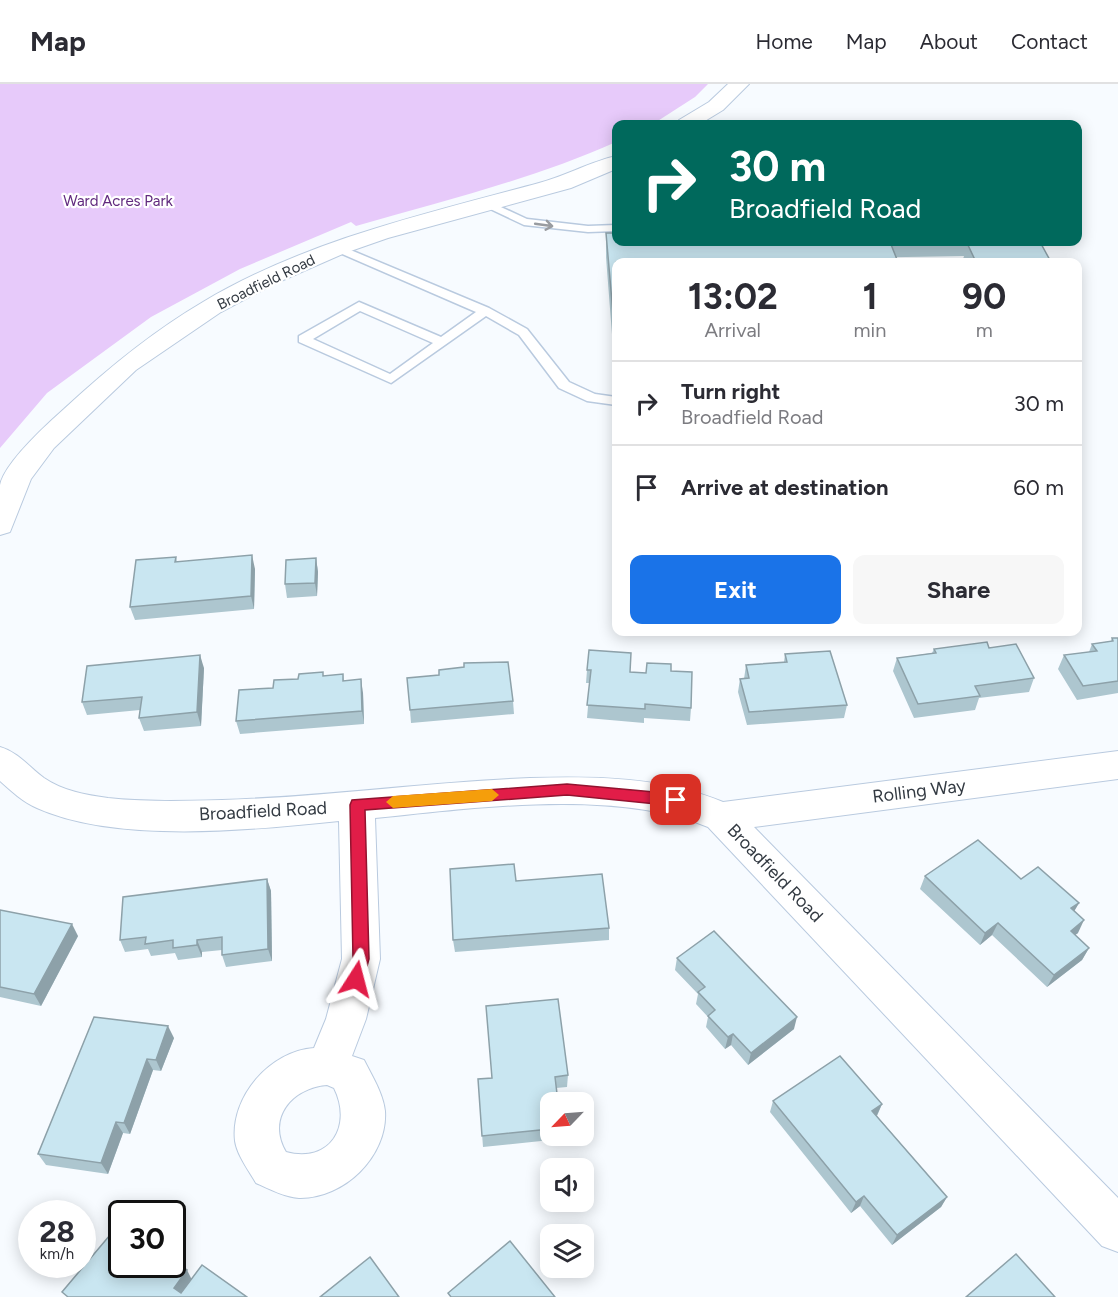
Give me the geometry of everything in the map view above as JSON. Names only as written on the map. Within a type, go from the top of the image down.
[{"type":"street","points":[[693,120],[716,106],[740,84]]},
{"type":"street","name":"Broadfield Road","points":[[0,525],[17,478],[44,442],[127,365],[212,307],[264,280],[380,233],[490,205],[563,183],[612,164]]},
{"type":"street","name":"Broadfield Road","points":[[0,760],[21,779],[52,800],[125,816],[264,815],[357,805],[567,790],[676,800],[721,816],[1118,1230]]},
{"type":"street","name":"Rolling Way","points":[[721,816],[1118,765]]},
{"type":"street","points":[[327,1066],[346,1019],[361,959],[357,805]]},
{"type":"lane","points":[[490,205],[524,222],[549,227],[612,228]]},
{"type":"lane","points":[[337,249],[485,311],[523,332],[564,384],[592,398],[612,400]]},
{"type":"lane","points":[[443,343],[358,306],[303,339],[391,380],[443,343],[485,311]]},
{"type":"green space","name":"Ward Acres Park","points":[[0,84],[708,84],[695,97],[659,120],[612,120],[612,144],[585,155],[455,198],[356,226],[351,222],[240,269],[151,317],[47,393],[0,448]]},
{"type":"building","points":[[606,233],[612,233],[612,246],[892,246],[896,258],[612,258],[612,302]]},
{"type":"building","points":[[968,246],[1042,246],[1049,258],[974,258]]},
{"type":"building","points":[[252,555],[251,596],[130,607],[136,560],[176,557],[175,562]]},
{"type":"building","points":[[316,558],[315,583],[285,584],[286,560]]},
{"type":"building","points":[[1112,638],[1118,638],[1118,681],[1083,686],[1064,655],[1097,651],[1092,644],[1113,641]]},
{"type":"building","points":[[987,642],[989,648],[1016,644],[1034,678],[975,686],[980,696],[918,704],[897,658],[936,653],[934,649]]},
{"type":"building","points":[[589,650],[631,653],[630,672],[646,673],[647,663],[671,664],[671,671],[692,672],[691,708],[645,704],[645,709],[587,705],[591,670],[587,670]]},
{"type":"building","points":[[830,651],[847,705],[749,712],[740,679],[749,678],[746,665],[787,662],[785,654]]},
{"type":"building","points":[[200,655],[197,712],[139,718],[142,697],[82,702],[87,666]]},
{"type":"building","points":[[508,662],[513,701],[410,710],[407,678],[439,675],[439,670],[464,667],[464,663]]},
{"type":"building","points":[[323,672],[323,676],[343,674],[343,681],[361,679],[362,711],[236,721],[239,690],[273,688],[274,680],[298,679],[299,674]]},
{"type":"building","points":[[978,840],[1021,879],[1038,867],[1079,903],[1071,908],[1084,920],[1071,931],[1089,948],[1054,975],[998,923],[985,933],[925,876]]},
{"type":"building","points":[[514,864],[516,881],[602,874],[609,928],[453,940],[450,869]]},
{"type":"building","points":[[267,879],[268,949],[222,955],[222,937],[197,940],[197,945],[173,948],[173,940],[145,944],[146,937],[120,940],[123,897]]},
{"type":"building","points":[[0,910],[72,924],[34,994],[0,987]]},
{"type":"building","points":[[714,931],[797,1017],[751,1053],[733,1034],[728,1037],[708,1016],[715,1010],[698,992],[705,987],[677,958]]},
{"type":"building","points":[[558,999],[568,1075],[555,1077],[557,1092],[540,1092],[540,1130],[482,1136],[478,1079],[492,1078],[486,1006]]},
{"type":"building","points":[[94,1017],[168,1026],[156,1060],[147,1059],[124,1123],[116,1122],[101,1163],[38,1154]]},
{"type":"building","points":[[840,1056],[882,1104],[872,1111],[947,1197],[897,1235],[864,1196],[856,1202],[773,1101]]},
{"type":"building","points":[[108,1237],[108,1278],[181,1278],[174,1288],[181,1293],[202,1265],[247,1297],[68,1297],[62,1292],[74,1278],[96,1278],[96,1252]]},
{"type":"building","points":[[510,1241],[555,1297],[451,1297],[448,1293]]},
{"type":"building","points":[[1016,1254],[1055,1297],[966,1297]]},
{"type":"building","points":[[370,1257],[399,1297],[320,1297]]},
{"type":"slow traffic","points":[[393,802],[492,795]]},
{"type":"route","points":[[356,979],[361,959],[357,805],[567,790],[676,800]]}]
